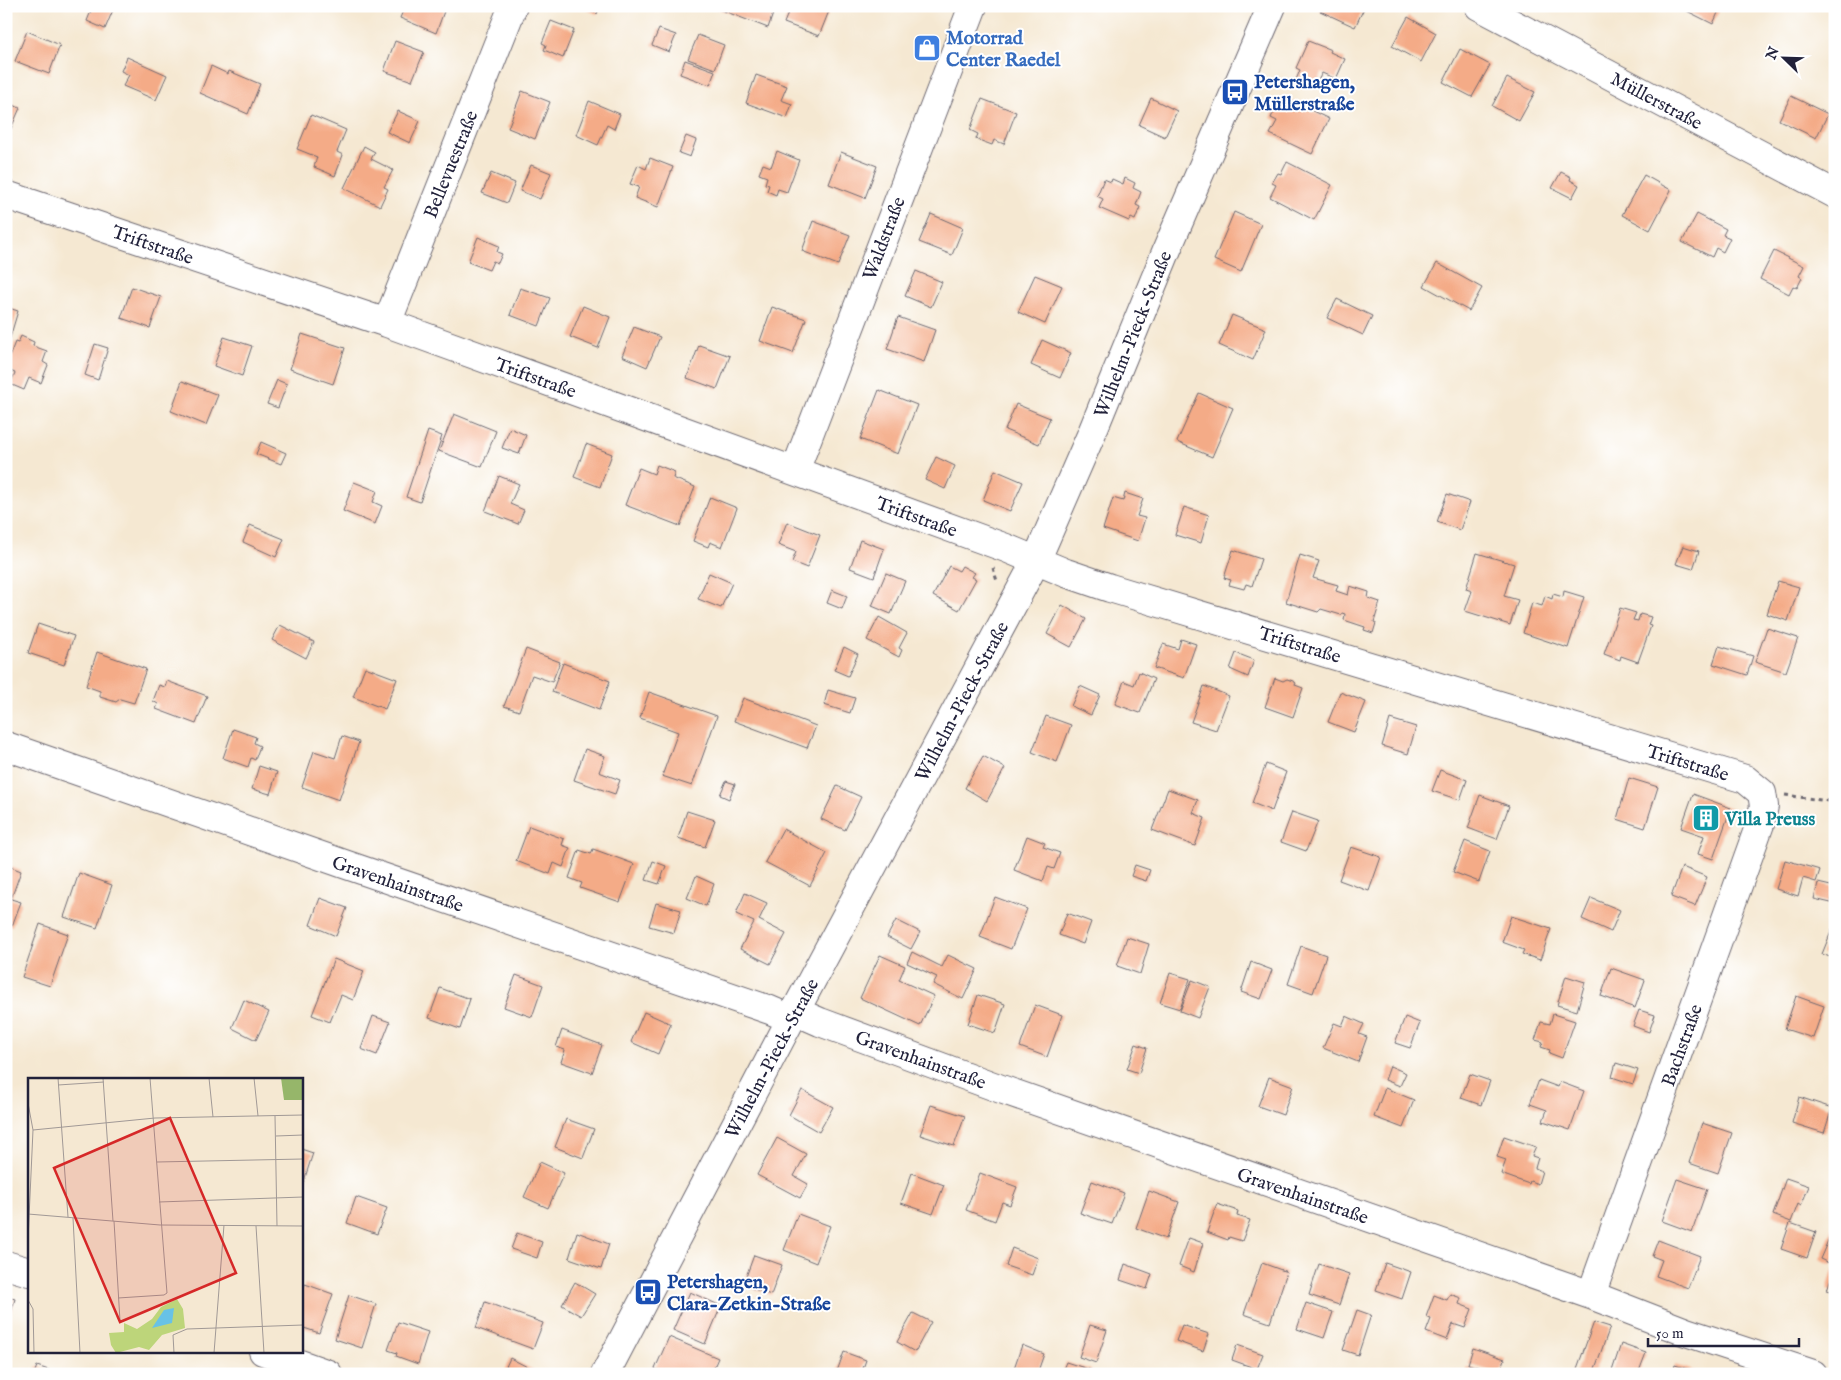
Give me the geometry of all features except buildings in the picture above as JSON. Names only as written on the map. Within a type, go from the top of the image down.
[{"type":"street","name":"Bellevuestraße","points":[[387,322],[513,6]]},
{"type":"street","name":"Waldstraße","points":[[795,471],[973,6]]},
{"type":"street","name":"Wilhelm-Pieck-Straße","points":[[605,1374],[793,1015],[1036,561],[1272,6]]},
{"type":"street","name":"Müllerstraße","points":[[1479,6],[1835,194]]},
{"type":"street","name":"Triftstraße","points":[[6,195],[387,322],[1110,588],[1745,779],[1762,793]]},
{"type":"street","name":"Gravenhainstraße","points":[[6,746],[770,1010],[820,1022],[1001,1089],[1591,1295],[1686,1332],[1813,1374]]},
{"type":"street","name":"Bachstraße","points":[[1591,1295],[1760,824],[1764,806],[1762,793]]},
{"type":"street","points":[[6,1265],[28,1272]]},
{"type":"street","points":[[266,1352],[328,1374]]},
{"type":"path","points":[[988,563],[996,575],[998,584]]},
{"type":"path","points":[[1762,793],[1835,802]]},
{"type":"place","name":"Motorrad Center Raedel","points":[[927,48]]},
{"type":"place","name":"Petershagen, Müllerstraße","points":[[1235,92]]},
{"type":"place","name":"Villa Preuss","points":[[1706,818]]},
{"type":"place","name":"Petershagen, Clara-Zetkin-Straße","points":[[648,1292]]}]
